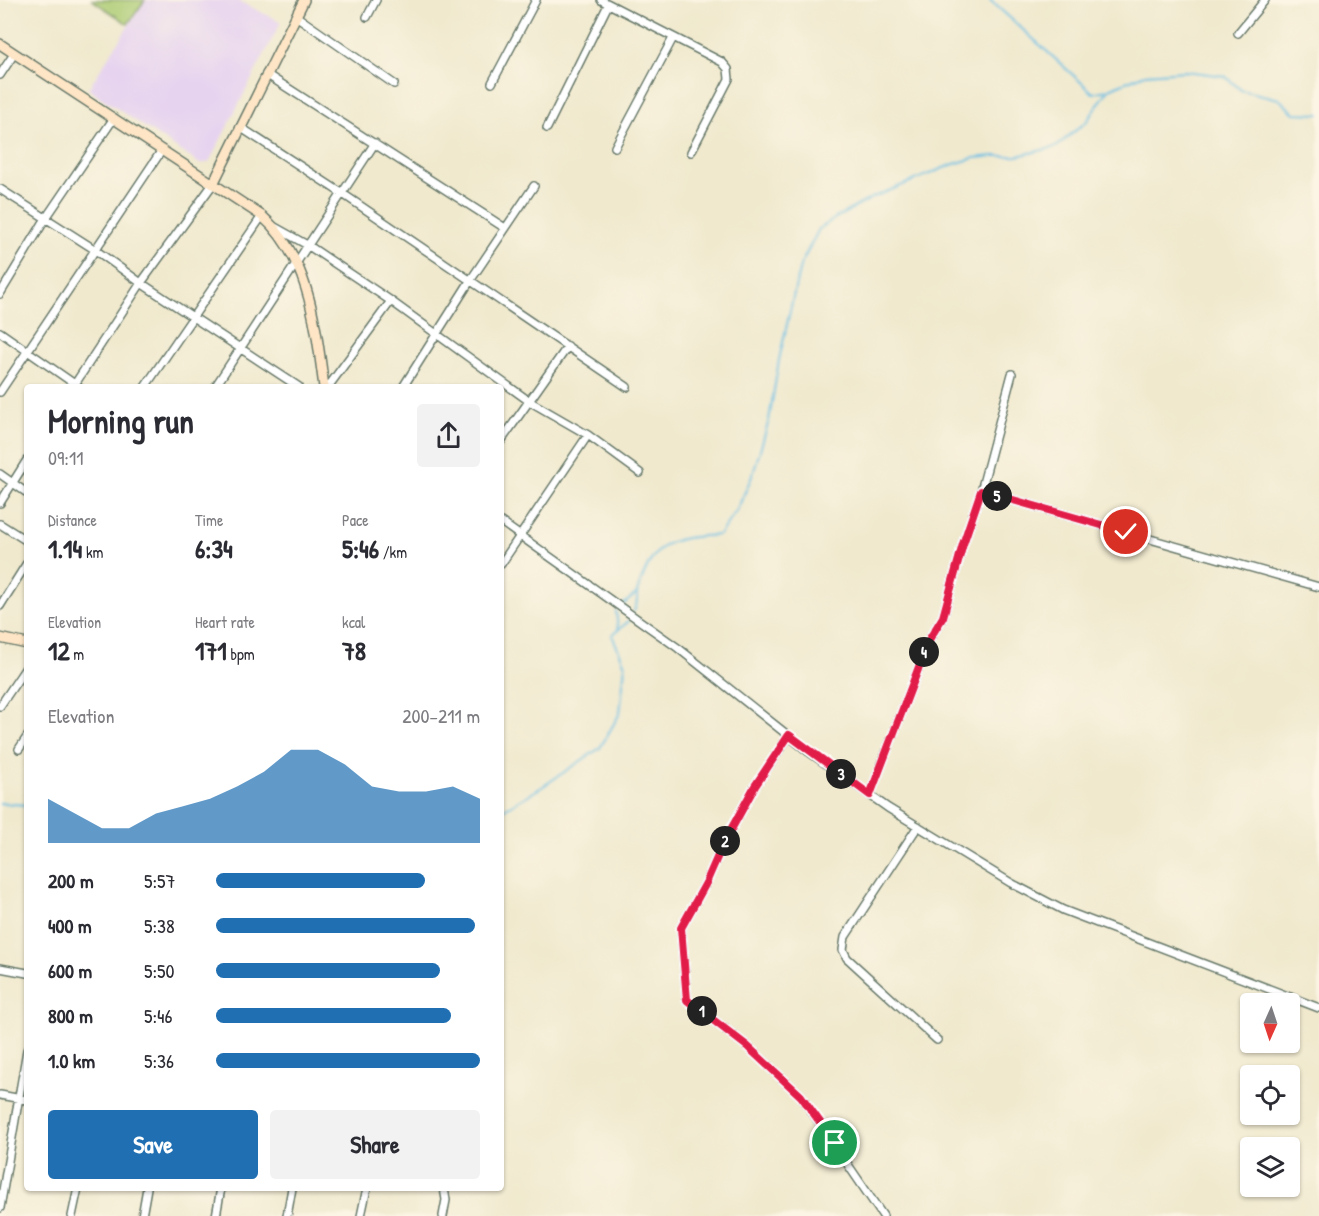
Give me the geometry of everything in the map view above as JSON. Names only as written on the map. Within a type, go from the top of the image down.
[{"type":"street","points":[[77,384],[141,283],[213,184],[304,0]]},
{"type":"street","points":[[367,16],[376,0]]},
{"type":"street","points":[[492,83],[536,0]]},
{"type":"street","points":[[601,0],[722,62],[728,69],[727,82],[692,152]]},
{"type":"street","points":[[1238,33],[1265,0]]},
{"type":"street","points":[[547,128],[608,5]]},
{"type":"street","points":[[296,16],[394,84]]},
{"type":"street","points":[[615,147],[673,38]]},
{"type":"street","points":[[0,44],[262,216],[273,226],[309,246],[391,301],[529,401],[588,435],[640,472]]},
{"type":"street","points":[[0,75],[14,54]]},
{"type":"street","points":[[266,74],[505,228]]},
{"type":"street","points":[[0,294],[46,218],[114,118]]},
{"type":"street","points":[[240,127],[343,194],[627,387]]},
{"type":"street","points":[[217,384],[375,143]]},
{"type":"street","points":[[0,392],[162,150]]},
{"type":"street","points":[[406,384],[470,281],[534,186]]},
{"type":"street","points":[[0,189],[94,249],[141,283],[294,384]]},
{"type":"street","points":[[147,384],[262,216]]},
{"type":"street","points":[[273,226],[297,265],[305,286],[314,319],[325,384]]},
{"type":"street","points":[[328,384],[391,301]]},
{"type":"street","points":[[0,332],[73,384]]},
{"type":"street","points":[[504,437],[568,346]]},
{"type":"street","points":[[870,795],[930,638],[943,617],[963,544],[981,491],[1012,374]]},
{"type":"street","points":[[504,559],[588,435]]},
{"type":"street","points":[[0,503],[24,465]]},
{"type":"street","points":[[0,474],[24,491]]},
{"type":"street","points":[[981,491],[1319,586]]},
{"type":"street","points":[[0,524],[24,539]]},
{"type":"street","points":[[504,524],[678,648],[870,795],[1011,883],[1063,910],[1319,1008]]},
{"type":"street","points":[[0,606],[24,568]]},
{"type":"street","points":[[0,638],[24,643]]},
{"type":"street","points":[[0,706],[24,670]]},
{"type":"street","points":[[789,735],[755,786],[681,928],[687,1000],[747,1046],[801,1096],[883,1216]]},
{"type":"street","points":[[19,749],[24,742]]},
{"type":"street","points":[[918,826],[845,937],[843,950],[847,958],[937,1040]]},
{"type":"street","points":[[0,968],[24,972]]},
{"type":"street","points":[[0,1208],[24,1066]]},
{"type":"street","points":[[0,1095],[24,1099]]},
{"type":"street","points":[[72,1216],[77,1191]]},
{"type":"street","points":[[142,1216],[146,1191]]},
{"type":"street","points":[[216,1216],[220,1191]]},
{"type":"street","points":[[287,1216],[291,1191]]},
{"type":"street","points":[[362,1216],[366,1191]]},
{"type":"street","points":[[443,1216],[446,1200],[444,1191]]},
{"type":"shaded area","points":[[145,0],[237,0],[281,22],[209,162],[200,164],[88,89]]},
{"type":"green space","points":[[92,0],[145,0],[128,24]]},
{"type":"waterway","points":[[990,0],[1093,93],[1107,90]]},
{"type":"waterway","points":[[634,611],[638,589],[645,572],[659,551],[667,544],[677,540],[719,535],[737,510],[753,474],[769,420],[779,360],[800,266],[819,229],[874,197],[951,165],[974,158],[1017,156],[1056,147],[1087,121],[1109,89],[1145,74],[1185,71],[1225,76],[1241,90],[1279,99],[1294,113],[1319,114]]},
{"type":"waterway","points":[[624,604],[637,593]]},
{"type":"waterway","points":[[616,611],[618,630]]},
{"type":"waterway","points":[[504,809],[600,748],[620,713],[625,665],[612,635],[629,621]]},
{"type":"waterway","points":[[0,803],[24,805]]},
{"type":"route","points":[[835,1143],[801,1096],[747,1046],[687,1000],[681,928],[755,786],[789,735],[870,795],[930,638],[943,617],[963,544],[981,491],[1126,532]]}]
